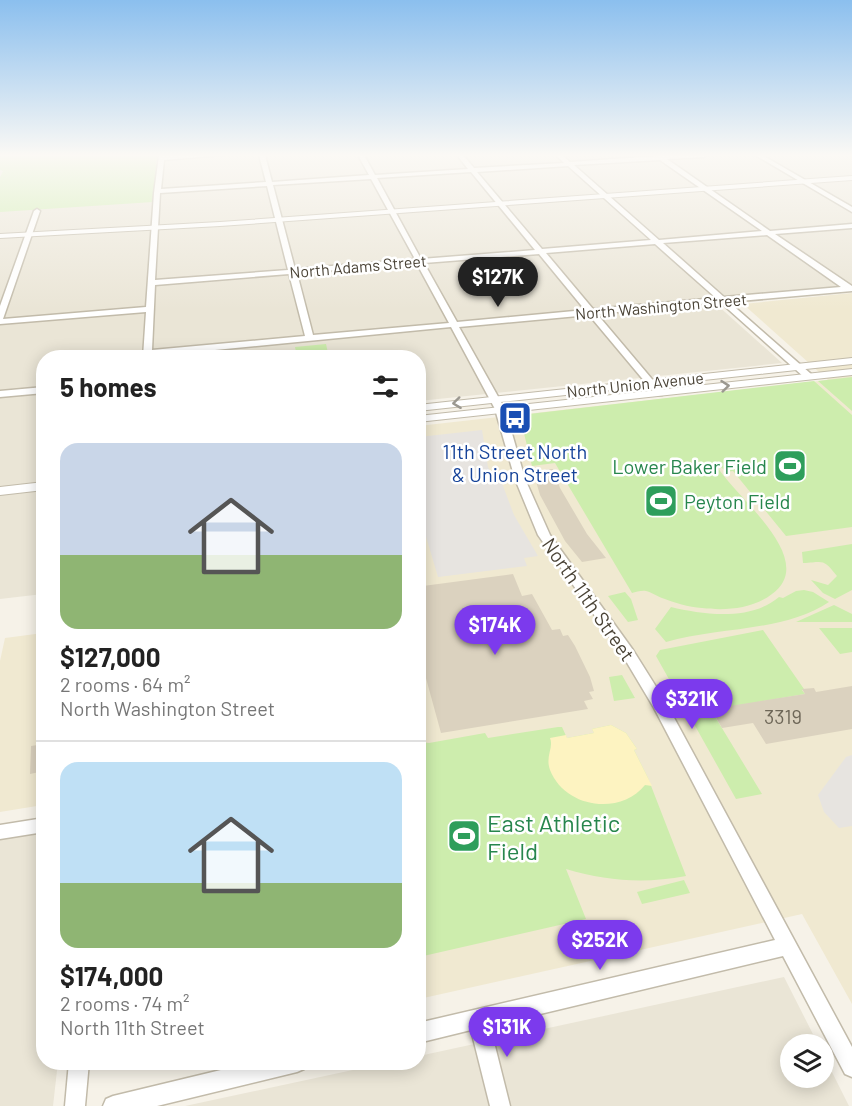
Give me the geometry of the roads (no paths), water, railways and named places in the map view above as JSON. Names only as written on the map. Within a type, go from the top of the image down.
[{"type":"street","points":[[147,350],[157,207]]},
{"type":"street","points":[[276,207],[310,339]]},
{"type":"street","name":"North 11th Street","points":[[390,207],[497,404],[520,479],[536,520],[555,551],[628,653],[660,705],[852,1066]]},
{"type":"street","points":[[0,236],[155,228],[452,207]]},
{"type":"street","points":[[504,207],[659,393]]},
{"type":"street","points":[[617,207],[808,376]]},
{"type":"street","points":[[731,207],[851,289]]},
{"type":"street","points":[[37,211],[0,320],[149,309]]},
{"type":"street","name":"North Adams Street","points":[[152,283],[852,226]]},
{"type":"street","name":"North Washington Street","points":[[198,350],[851,289]]},
{"type":"street","name":"North Union Avenue","points":[[426,417],[497,404],[650,382],[852,361]]},
{"type":"street","name":"North Union Avenue","points":[[426,408],[659,393],[852,372]]},
{"type":"street","points":[[0,394],[36,391]]},
{"type":"street","points":[[0,491],[36,487]]},
{"type":"street","points":[[0,832],[36,826]]},
{"type":"street","points":[[426,1031],[789,946]]},
{"type":"street","points":[[478,1019],[500,1106]]},
{"type":"street","points":[[75,1106],[78,1070]]},
{"type":"street","points":[[113,1106],[264,1070]]},
{"type":"place","name":"11th Street North & Union Street","points":[[515,418]]},
{"type":"place","name":"Lower Baker Field","points":[[790,466]]},
{"type":"place","name":"Peyton Field","points":[[661,501]]},
{"type":"place","name":"East Athletic Field","points":[[464,836]]}]
